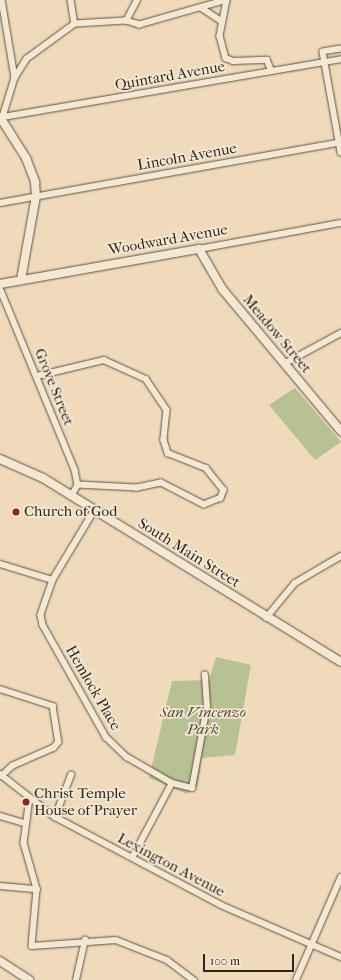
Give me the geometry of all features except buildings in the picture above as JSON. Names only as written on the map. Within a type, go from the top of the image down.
[{"type":"main road","points":[[2,117],[12,140],[31,168],[36,196],[20,279]]},
{"type":"main road","name":"Woodward Avenue","points":[[0,284],[20,279],[199,249]]},
{"type":"main road","name":"Meadow Street","points":[[199,249],[223,290],[341,431]]},
{"type":"main road","name":"South Main Street","points":[[0,459],[72,496],[266,618],[341,662]]},
{"type":"main road","points":[[0,961],[29,980]]},
{"type":"street","points":[[2,0],[15,78]]},
{"type":"street","points":[[71,0],[75,24]]},
{"type":"street","points":[[126,21],[137,0]]},
{"type":"street","points":[[2,117],[15,78],[27,59],[42,46],[75,24],[126,21],[140,26],[227,0]]},
{"type":"street","points":[[227,0],[220,20],[221,43],[226,58],[233,62],[268,60],[272,71]]},
{"type":"street","points":[[202,8],[220,20]]},
{"type":"street","points":[[341,49],[323,52],[341,152]]},
{"type":"street","name":"Quintard Avenue","points":[[2,117],[341,59]]},
{"type":"street","name":"Lincoln Avenue","points":[[0,203],[340,142]]},
{"type":"street","name":"Woodward Avenue","points":[[199,249],[341,223]]},
{"type":"street","name":"Grove Street","points":[[0,288],[37,376],[78,485]]},
{"type":"street","points":[[284,364],[341,333]]},
{"type":"street","points":[[37,376],[104,360],[146,378],[167,410],[164,440],[168,453],[206,468],[224,490],[221,498],[204,505],[161,483],[137,488],[78,485],[72,496]]},
{"type":"street","points":[[0,564],[53,580],[95,510]]},
{"type":"street","points":[[266,618],[295,582],[341,556]]},
{"type":"street","name":"Hemlock Place","points":[[53,580],[41,609],[43,625],[106,737],[127,757],[172,783],[189,789],[195,784],[207,706],[205,675]]},
{"type":"street","points":[[0,689],[53,706],[59,742],[54,748],[13,766],[1,775]]},
{"type":"street","name":"Lexington Avenue","points":[[1,775],[54,817],[221,905],[341,957]]},
{"type":"street","points":[[54,817],[71,775]]},
{"type":"street","points":[[132,858],[172,783]]},
{"type":"street","points":[[30,798],[25,824],[26,856],[37,889],[32,946],[85,940],[116,940],[138,947],[167,960],[194,980]]},
{"type":"street","points":[[0,816],[25,824]]},
{"type":"street","points":[[296,980],[341,877]]},
{"type":"street","points":[[0,886],[37,889]]},
{"type":"street","points":[[76,980],[85,940]]},
{"type":"green space","points":[[295,388],[341,442],[315,460],[269,405]]},
{"type":"green space","name":"San Vincenzo Park","points":[[216,657],[251,665],[235,755],[202,758],[198,785],[187,794],[149,778],[172,681],[209,680]]},
{"type":"place","name":"Church of God","points":[[16,512]]},
{"type":"place","name":"Christ Temple House of Prayer","points":[[26,802]]}]
